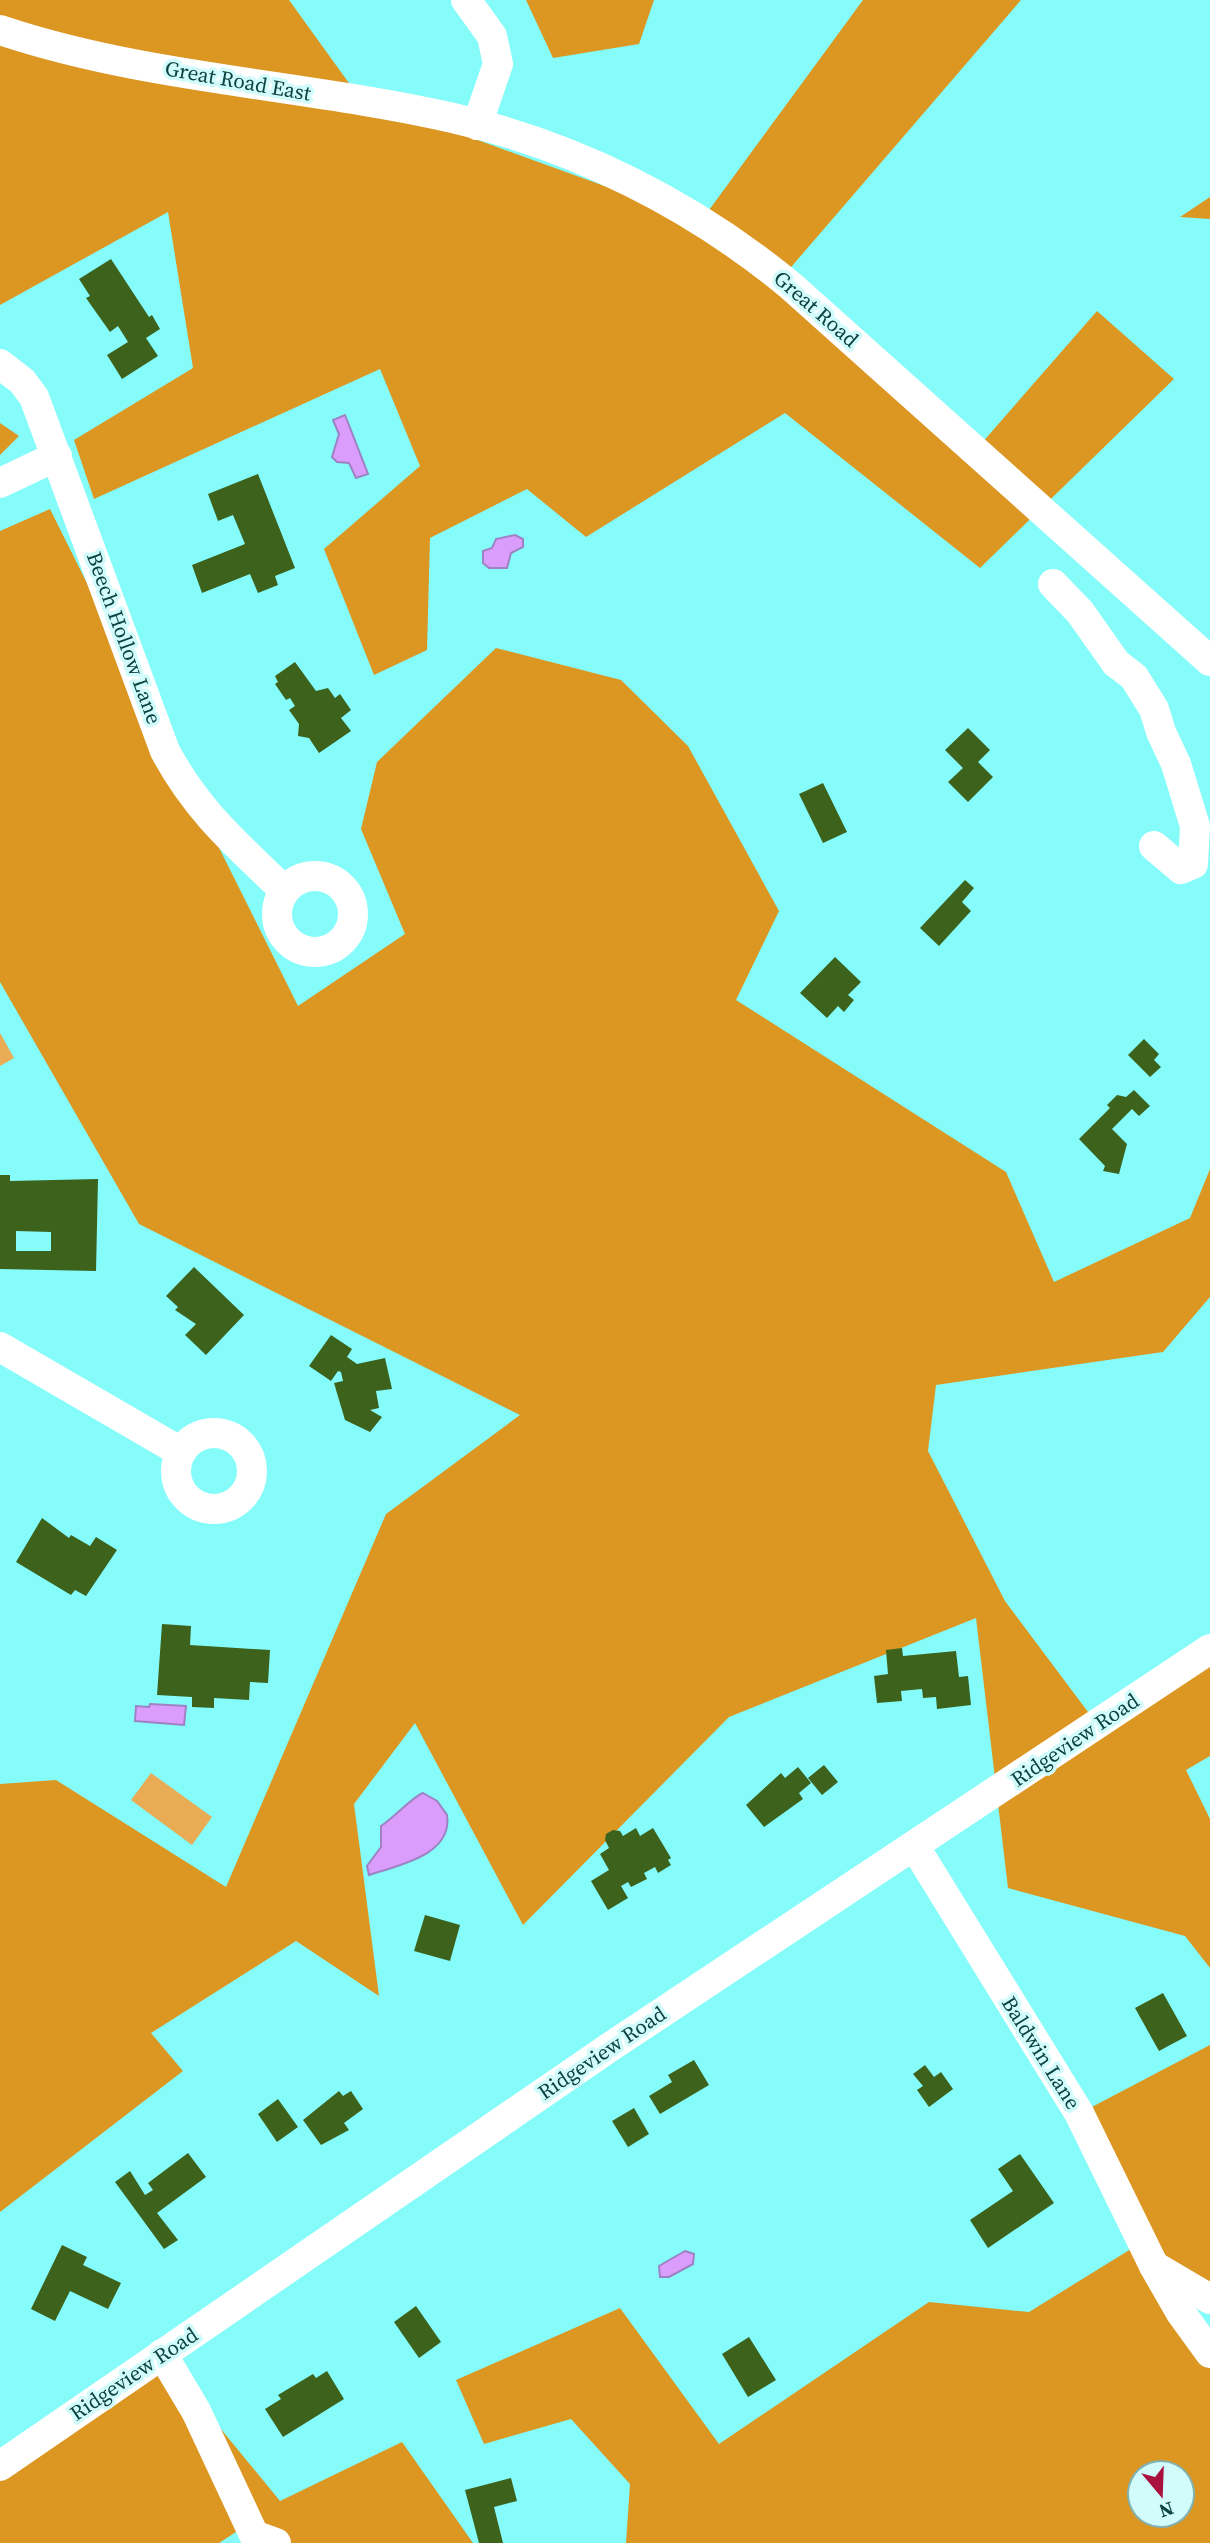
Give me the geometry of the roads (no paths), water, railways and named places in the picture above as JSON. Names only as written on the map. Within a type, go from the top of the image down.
[{"type":"street","points":[[466,0],[492,36],[498,64],[477,125]]},
{"type":"street","name":"Great Road East","points":[[0,30],[88,55],[453,118],[477,125]]},
{"type":"street","name":"Great Road","points":[[477,125],[522,137],[600,168],[653,194],[757,258],[1210,661]]},
{"type":"street","name":"Beech Hollow Lane","points":[[0,364],[22,381],[34,397],[165,751],[183,785],[204,813],[284,890]]},
{"type":"street","points":[[0,483],[57,456]]},
{"type":"street","points":[[1053,584],[1080,612],[1116,663],[1134,677],[1154,709],[1176,764],[1195,826],[1193,864],[1181,869],[1154,846]]},
{"type":"street","points":[[0,1348],[181,1452]]},
{"type":"street","name":"Ridgeview Road","points":[[0,2466],[613,2045],[1210,1649]]},
{"type":"street","name":"Baldwin Lane","points":[[915,1847],[1079,2113],[1154,2266],[1181,2313],[1210,2353]]},
{"type":"street","points":[[1154,2266],[1210,2299]]},
{"type":"street","points":[[162,2354],[197,2411],[254,2535],[276,2543]]}]
